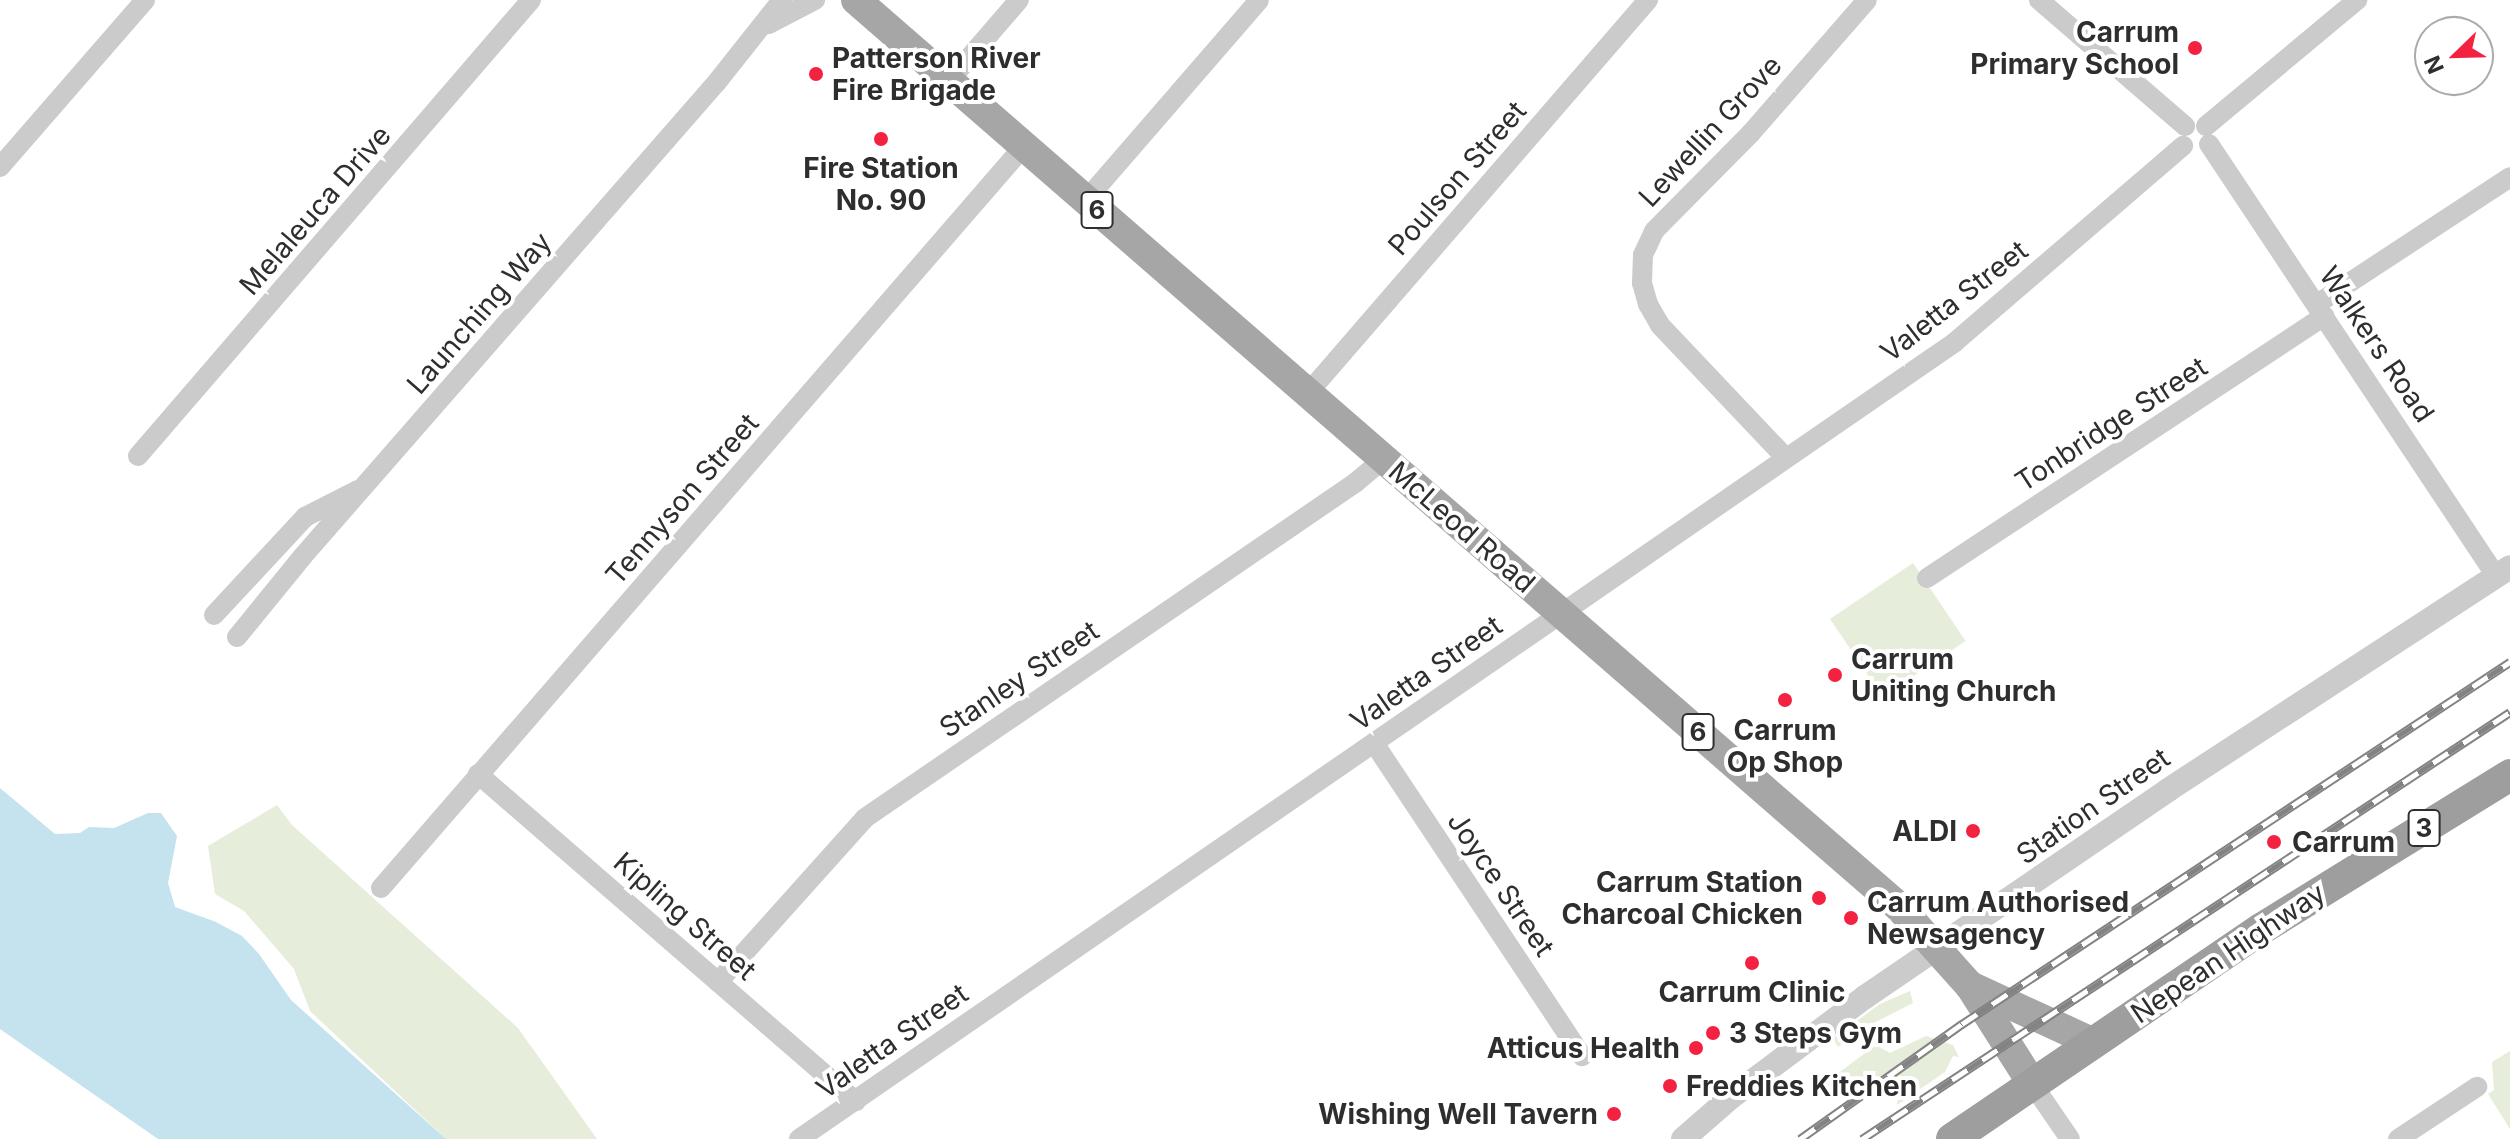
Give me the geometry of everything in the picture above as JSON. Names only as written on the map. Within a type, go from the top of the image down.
[{"type":"highway","name":"Nepean Highway","points":[[1952,1139],[2274,921],[2510,775]]},
{"type":"main road","name":"McLeod Road","points":[[856,0],[1900,908],[1970,986],[2033,1085]]},
{"type":"main road","points":[[1970,986],[2094,1043]]},
{"type":"street","points":[[0,167],[145,0]]},
{"type":"street","name":"Melaleuca Drive","points":[[138,456],[531,0]]},
{"type":"street","name":"Launching Way","points":[[237,637],[303,556],[764,26],[782,0]]},
{"type":"street","name":"Launching Way","points":[[764,26],[815,0]]},
{"type":"street","points":[[949,81],[1019,0]]},
{"type":"street","points":[[1086,200],[1259,0]]},
{"type":"street","name":"Poulson Street","points":[[1308,393],[1648,0]]},
{"type":"street","name":"Lewellin Grove","points":[[1786,458],[1660,325],[1648,304],[1642,283],[1643,255],[1654,231],[1751,133],[1867,0]]},
{"type":"street","points":[[2039,0],[2184,136],[2197,153],[2208,135],[2357,0]]},
{"type":"street","name":"Walkers Road","points":[[2208,135],[2321,310],[2503,571]]},
{"type":"street","name":"Valetta Street","points":[[799,1139],[1969,332],[2184,136]]},
{"type":"street","name":"Tennyson Street","points":[[381,888],[1024,146]]},
{"type":"street","name":"Tonbridge Street","points":[[1927,578],[2321,310],[2510,177]]},
{"type":"street","name":"Stanley Street","points":[[718,982],[865,818],[1355,483],[1384,459]]},
{"type":"street","points":[[214,615],[305,517],[359,490],[374,477]]},
{"type":"street","name":"Station Street","points":[[1683,1139],[1793,1050],[1939,948],[2180,783],[2503,571]]},
{"type":"street","name":"Joyce Street","points":[[1374,743],[1582,1056]]},
{"type":"street","name":"Kipling Street","points":[[478,774],[856,1101]]},
{"type":"street","points":[[2033,1085],[2070,1139]]},
{"type":"street","points":[[2398,1139],[2477,1087]]},
{"type":"green space","points":[[1913,563],[1966,641],[1883,697],[1830,619]]},
{"type":"green space","points":[[277,805],[292,825],[518,1028],[597,1139],[446,1139],[310,1011],[294,969],[244,911],[215,894],[208,846]]},
{"type":"green space","points":[[1910,991],[1913,1003],[1858,1031],[1838,1047],[1833,1038],[1880,1004]]},
{"type":"green space","points":[[1926,1036],[1953,1045],[1959,1057],[1953,1056],[1945,1072],[1897,1105],[1898,1095],[1892,1088],[1821,1097],[1817,1089],[1876,1045],[1890,1053]]},
{"type":"green space","points":[[2510,1051],[2510,1129],[2488,1094],[2494,1090],[2492,1062]]},
{"type":"water","points":[[0,788],[55,834],[80,833],[89,827],[114,828],[148,813],[161,813],[177,836],[168,883],[175,907],[216,922],[242,936],[259,954],[291,1000],[446,1139],[158,1139],[0,1029]]},
{"type":"railway","points":[[1800,1139],[1962,1024],[2510,662]]},
{"type":"railway","points":[[1862,1139],[2510,712]]},
{"type":"place","name":"Carrum Primary School","points":[[2195,48]]},
{"type":"place","name":"Patterson River Fire Brigade","points":[[816,74]]},
{"type":"place","name":"Fire Station No. 90","points":[[881,139]]},
{"type":"place","name":"Carrum Uniting Church","points":[[1835,675]]},
{"type":"place","name":"Carrum Op Shop","points":[[1785,700]]},
{"type":"place","name":"ALDI","points":[[1973,831]]},
{"type":"place","name":"Carrum","points":[[2274,842]]},
{"type":"place","name":"Carrum Station Charcoal Chicken","points":[[1819,898]]},
{"type":"place","name":"Carrum Authorised Newsagency","points":[[1851,918]]},
{"type":"place","name":"Carrum Clinic","points":[[1752,963]]},
{"type":"place","name":"3 Steps Gym","points":[[1713,1033]]},
{"type":"place","name":"Atticus Health","points":[[1696,1048]]},
{"type":"place","name":"Freddies Kitchen","points":[[1670,1086]]},
{"type":"place","name":"Wishing Well Tavern","points":[[1614,1114]]}]
